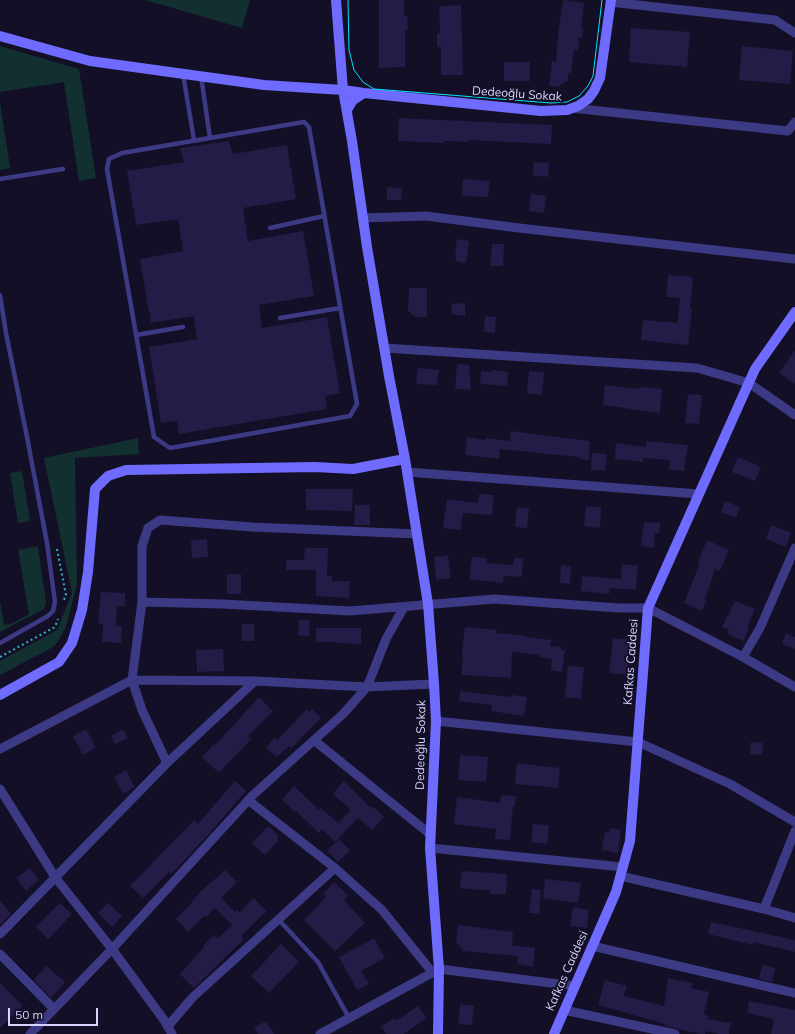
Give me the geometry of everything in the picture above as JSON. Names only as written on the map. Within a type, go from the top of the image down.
[{"type":"street","points":[[336,0],[344,90]]},
{"type":"street","points":[[611,1],[775,20],[795,33]]},
{"type":"street","name":"Dedeoğlu Sokak","points":[[0,36],[90,61],[264,85],[344,90],[541,111],[567,110],[578,106],[588,99],[594,91],[600,78],[611,1]]},
{"type":"street","name":"Dedeoğlu Sokak","points":[[344,90],[384,348],[405,459],[428,604],[436,721],[430,848],[438,1034]]},
{"type":"street","points":[[347,110],[353,100],[364,93]]},
{"type":"street","points":[[572,108],[788,131],[795,122]]},
{"type":"street","points":[[363,218],[426,216],[795,259]]},
{"type":"street","name":"Kafkas Caddesi","points":[[554,1034],[616,892],[630,841],[648,608],[755,369],[795,312]]},
{"type":"street","points":[[384,348],[697,368],[749,383],[795,415]]},
{"type":"street","points":[[0,695],[59,662],[72,643],[82,610],[88,572],[95,489],[108,476],[126,470],[353,469],[405,459]]},
{"type":"street","points":[[407,472],[699,494]]},
{"type":"street","points":[[167,763],[142,710],[132,680],[142,602],[142,546],[148,528],[160,520],[252,527],[417,534]]},
{"type":"street","points":[[743,657],[760,628],[795,548]]},
{"type":"street","points":[[142,602],[223,604],[350,611],[495,599],[618,608],[648,608],[743,657],[795,687]]},
{"type":"street","points":[[30,1034],[112,949],[248,800],[315,741],[343,714],[366,687],[386,639],[404,607]]},
{"type":"street","points":[[0,749],[132,680],[255,681],[366,687],[434,684]]},
{"type":"street","points":[[0,934],[167,763],[255,681]]},
{"type":"street","points":[[436,721],[638,742],[730,784],[795,822]]},
{"type":"street","points":[[315,741],[431,835]]},
{"type":"street","points":[[0,789],[55,878],[112,949],[170,1030],[193,997],[335,868]]},
{"type":"street","points":[[248,800],[335,868],[382,910],[435,971]]},
{"type":"street","points":[[764,909],[795,831]]},
{"type":"street","points":[[430,848],[622,872],[795,918]]},
{"type":"street","points":[[592,946],[795,993]]},
{"type":"street","points":[[0,954],[54,1009]]},
{"type":"street","points":[[320,1034],[435,971],[575,986]]},
{"type":"street","points":[[564,1010],[675,1034]]},
{"type":"lane","points":[[183,74],[194,140]]},
{"type":"lane","points":[[201,76],[210,138]]},
{"type":"lane","points":[[304,122],[309,126],[357,404],[350,416],[170,448],[154,437],[107,169],[109,159],[122,153],[194,140],[304,122]]},
{"type":"lane","points":[[0,179],[63,169]]},
{"type":"lane","points":[[270,228],[324,216]]},
{"type":"lane","points":[[0,295],[47,543],[55,602],[53,611],[48,616],[0,642]]},
{"type":"lane","points":[[280,318],[340,308]]},
{"type":"lane","points":[[136,335],[184,327]]},
{"type":"lane","points":[[278,919],[318,962],[349,1018]]},
{"type":"green space","points":[[145,0],[250,0],[242,28]]},
{"type":"green space","points":[[0,46],[79,69],[96,178],[79,181],[64,82],[0,92]]},
{"type":"green space","points":[[0,102],[10,168],[0,170]]},
{"type":"green space","points":[[138,438],[139,454],[75,458],[77,584],[66,627],[55,646],[0,675],[0,661],[57,630],[72,593],[44,458]]},
{"type":"green space","points":[[22,471],[30,521],[18,523],[10,473]]},
{"type":"green space","points":[[38,546],[46,603],[44,609],[0,632],[0,601],[4,625],[11,624],[29,614],[18,550]]},
{"type":"building","points":[[379,0],[404,0],[404,16],[407,16],[408,30],[405,30],[405,67],[379,68]]},
{"type":"building","points":[[563,0],[584,3],[581,28],[583,28],[582,38],[579,37],[578,50],[574,50],[571,73],[568,73],[568,81],[564,81],[564,84],[560,84],[560,87],[549,86],[552,61],[556,62]]},
{"type":"building","points":[[461,5],[463,75],[441,75],[441,47],[437,47],[437,33],[440,33],[439,6]]},
{"type":"building","points":[[631,28],[690,32],[687,67],[629,62]]},
{"type":"building","points":[[742,46],[793,51],[790,84],[739,80]]},
{"type":"building","points":[[504,62],[530,62],[530,81],[504,81]]},
{"type":"building","points":[[399,118],[552,125],[551,144],[467,140],[467,142],[443,141],[443,143],[398,141]]},
{"type":"building","points":[[229,141],[233,154],[287,145],[296,199],[243,208],[248,241],[303,231],[314,296],[259,305],[262,328],[327,317],[340,393],[325,396],[327,409],[179,434],[177,421],[161,423],[149,347],[197,339],[194,316],[151,323],[140,259],[183,251],[178,219],[136,225],[127,171],[184,162],[180,148]]},
{"type":"building","points":[[534,162],[549,163],[548,177],[533,175]]},
{"type":"building","points":[[463,179],[490,181],[488,197],[462,196]]},
{"type":"building","points":[[387,187],[402,188],[401,200],[387,200]]},
{"type":"building","points":[[531,194],[546,196],[544,213],[529,211]]},
{"type":"building","points":[[457,239],[469,241],[466,263],[456,261],[455,256]]},
{"type":"building","points":[[492,244],[504,244],[503,266],[490,266]]},
{"type":"building","points":[[668,275],[693,277],[690,309],[692,309],[688,345],[641,340],[643,320],[677,323],[680,298],[666,297]]},
{"type":"building","points":[[409,288],[427,288],[427,317],[415,317],[415,315],[411,315],[411,312],[408,312]]},
{"type":"building","points":[[465,303],[465,316],[452,314],[451,304]]},
{"type":"building","points":[[485,316],[496,317],[495,333],[484,332]]},
{"type":"building","points":[[795,350],[795,384],[779,373]]},
{"type":"building","points":[[457,364],[469,365],[471,390],[455,389]]},
{"type":"building","points":[[418,368],[439,370],[437,385],[416,384]]},
{"type":"building","points":[[493,370],[508,372],[507,386],[480,384],[481,371],[492,372]]},
{"type":"building","points":[[529,371],[544,372],[542,395],[527,393]]},
{"type":"building","points":[[605,385],[639,389],[640,387],[662,389],[660,413],[603,405]]},
{"type":"building","points":[[688,394],[702,395],[699,424],[685,423]]},
{"type":"building","points":[[511,431],[590,441],[589,460],[579,459],[579,457],[500,449],[499,459],[465,455],[467,437],[485,440],[486,438],[510,441]]},
{"type":"building","points":[[647,441],[688,445],[684,471],[669,469],[670,460],[643,458],[643,462],[615,459],[616,443],[646,447]]},
{"type":"building","points":[[592,453],[607,454],[605,471],[591,470]]},
{"type":"building","points":[[738,457],[761,467],[755,481],[732,472]]},
{"type":"building","points":[[306,489],[353,489],[352,511],[306,510]]},
{"type":"building","points":[[479,494],[494,495],[492,515],[463,513],[461,530],[443,528],[447,499],[478,503]]},
{"type":"building","points":[[725,501],[740,507],[736,518],[721,512]]},
{"type":"building","points":[[355,505],[370,505],[370,525],[354,525]]},
{"type":"building","points":[[586,506],[601,507],[600,528],[584,526]]},
{"type":"building","points":[[517,507],[529,508],[527,528],[515,527]]},
{"type":"building","points":[[644,522],[660,523],[659,534],[655,533],[654,548],[641,546]]},
{"type":"building","points":[[771,525],[791,533],[786,547],[766,539]]},
{"type":"building","points":[[207,539],[208,557],[192,558],[191,540]]},
{"type":"building","points":[[707,540],[729,550],[720,571],[715,569],[705,599],[707,600],[702,611],[684,603],[700,563],[698,562]]},
{"type":"building","points":[[305,548],[328,548],[327,576],[332,576],[332,581],[350,581],[349,598],[316,596],[316,570],[286,570],[286,560],[304,560]]},
{"type":"building","points":[[448,555],[451,578],[436,580],[434,557]]},
{"type":"building","points":[[472,557],[487,558],[486,563],[513,565],[514,558],[523,559],[522,577],[504,576],[503,583],[469,579]]},
{"type":"building","points":[[622,564],[638,566],[636,590],[610,588],[609,594],[581,591],[582,576],[621,579]]},
{"type":"building","points":[[561,565],[571,566],[570,584],[560,583]]},
{"type":"building","points":[[227,574],[241,574],[241,594],[227,594]]},
{"type":"building","points":[[101,592],[125,593],[125,606],[117,606],[116,626],[122,626],[121,643],[102,642],[103,624],[98,623]]},
{"type":"building","points":[[735,601],[755,609],[743,641],[728,634],[729,630],[722,627]]},
{"type":"building","points":[[299,620],[310,620],[309,636],[298,635]]},
{"type":"building","points":[[242,624],[254,624],[254,641],[242,641]]},
{"type":"building","points":[[465,627],[497,630],[496,633],[551,640],[550,646],[561,647],[561,650],[565,650],[562,672],[551,670],[552,659],[539,657],[539,655],[512,652],[511,678],[461,675]]},
{"type":"building","points":[[316,628],[361,628],[361,644],[316,642]]},
{"type":"building","points":[[786,633],[795,637],[795,649],[782,644]]},
{"type":"building","points":[[613,638],[631,640],[627,675],[609,673]]},
{"type":"building","points":[[223,649],[224,671],[197,672],[196,650]]},
{"type":"building","points":[[568,666],[584,667],[581,699],[565,697]]},
{"type":"building","points":[[460,691],[511,697],[512,695],[527,697],[524,716],[491,711],[492,705],[459,701]]},
{"type":"building","points":[[259,697],[273,711],[248,736],[251,739],[219,773],[202,757]]},
{"type":"building","points":[[307,709],[309,712],[312,709],[321,718],[291,748],[289,746],[277,757],[266,748],[274,738],[277,740]]},
{"type":"building","points":[[86,729],[96,748],[83,755],[73,736]]},
{"type":"building","points":[[123,729],[128,738],[115,744],[111,736]]},
{"type":"building","points":[[751,742],[763,743],[762,755],[750,754]]},
{"type":"building","points":[[460,755],[488,757],[486,782],[458,780]]},
{"type":"building","points":[[517,763],[560,768],[558,788],[515,784]]},
{"type":"building","points":[[126,770],[135,787],[123,794],[114,777]]},
{"type":"building","points":[[235,781],[246,791],[209,834],[171,874],[169,872],[143,898],[130,886],[194,820],[198,824]]},
{"type":"building","points":[[344,781],[371,808],[372,806],[384,817],[372,830],[358,818],[335,842],[322,829],[319,833],[282,800],[294,786],[319,810],[321,808],[338,823],[351,810],[333,794]]},
{"type":"building","points":[[501,795],[516,796],[515,806],[513,806],[510,840],[495,839],[496,829],[454,824],[457,797],[500,803]]},
{"type":"building","points":[[533,824],[549,825],[547,844],[531,842]]},
{"type":"building","points":[[267,827],[270,827],[279,836],[277,838],[279,840],[265,855],[252,843]]},
{"type":"building","points":[[610,828],[621,830],[618,853],[602,850],[605,832],[609,833]]},
{"type":"building","points":[[339,839],[350,850],[338,862],[327,851]]},
{"type":"building","points":[[30,868],[39,880],[26,891],[16,878]]},
{"type":"building","points":[[225,870],[237,882],[221,898],[235,912],[237,910],[240,913],[253,898],[267,911],[241,936],[244,939],[194,988],[180,974],[214,935],[217,939],[232,925],[215,908],[206,917],[204,916],[188,932],[176,919],[192,903],[191,902],[200,892]]},
{"type":"building","points":[[462,871],[507,874],[506,894],[490,894],[491,891],[460,888]]},
{"type":"building","points":[[545,879],[581,883],[578,903],[543,898]]},
{"type":"building","points":[[334,882],[348,895],[344,900],[365,923],[335,951],[304,920],[326,897],[323,894]]},
{"type":"building","points":[[532,889],[541,890],[539,914],[529,913]]},
{"type":"building","points":[[0,901],[11,914],[0,925]]},
{"type":"building","points":[[60,903],[72,914],[48,940],[36,926]]},
{"type":"building","points":[[108,903],[122,916],[112,927],[98,913]]},
{"type":"building","points":[[573,907],[589,910],[587,928],[570,926]]},
{"type":"building","points":[[711,922],[795,940],[795,952],[753,942],[753,945],[708,934]]},
{"type":"building","points":[[458,925],[513,932],[512,945],[535,948],[533,967],[517,964],[518,956],[463,951],[463,948],[460,948],[460,945],[456,944]]},
{"type":"building","points":[[374,938],[385,958],[361,971],[369,984],[357,990],[339,957]]},
{"type":"building","points":[[281,944],[299,962],[269,993],[251,976]]},
{"type":"building","points":[[762,965],[775,968],[772,982],[759,979]]},
{"type":"building","points":[[46,966],[65,982],[51,998],[34,980]]},
{"type":"building","points":[[668,978],[692,983],[691,988],[709,992],[704,1014],[709,1016],[708,1019],[731,1023],[729,1034],[706,1031],[705,1034],[700,1034],[665,1026],[665,1024],[598,1005],[605,980],[627,986],[624,996],[664,1006]]},
{"type":"building","points":[[0,982],[23,1006],[0,1028]]},
{"type":"building","points":[[749,1001],[795,1010],[795,1034],[771,1034],[774,1019],[747,1013]]},
{"type":"building","points":[[460,1004],[474,1006],[472,1025],[458,1024]]},
{"type":"building","points":[[418,1006],[427,1018],[404,1034],[386,1034],[381,1026],[395,1018],[396,1021]]},
{"type":"building","points":[[266,1021],[274,1034],[258,1034],[254,1028]]},
{"type":"tram line","points":[[348,0],[349,50],[354,70],[363,82],[374,89],[551,103],[567,102],[579,96],[588,86],[593,76],[602,0]]}]
